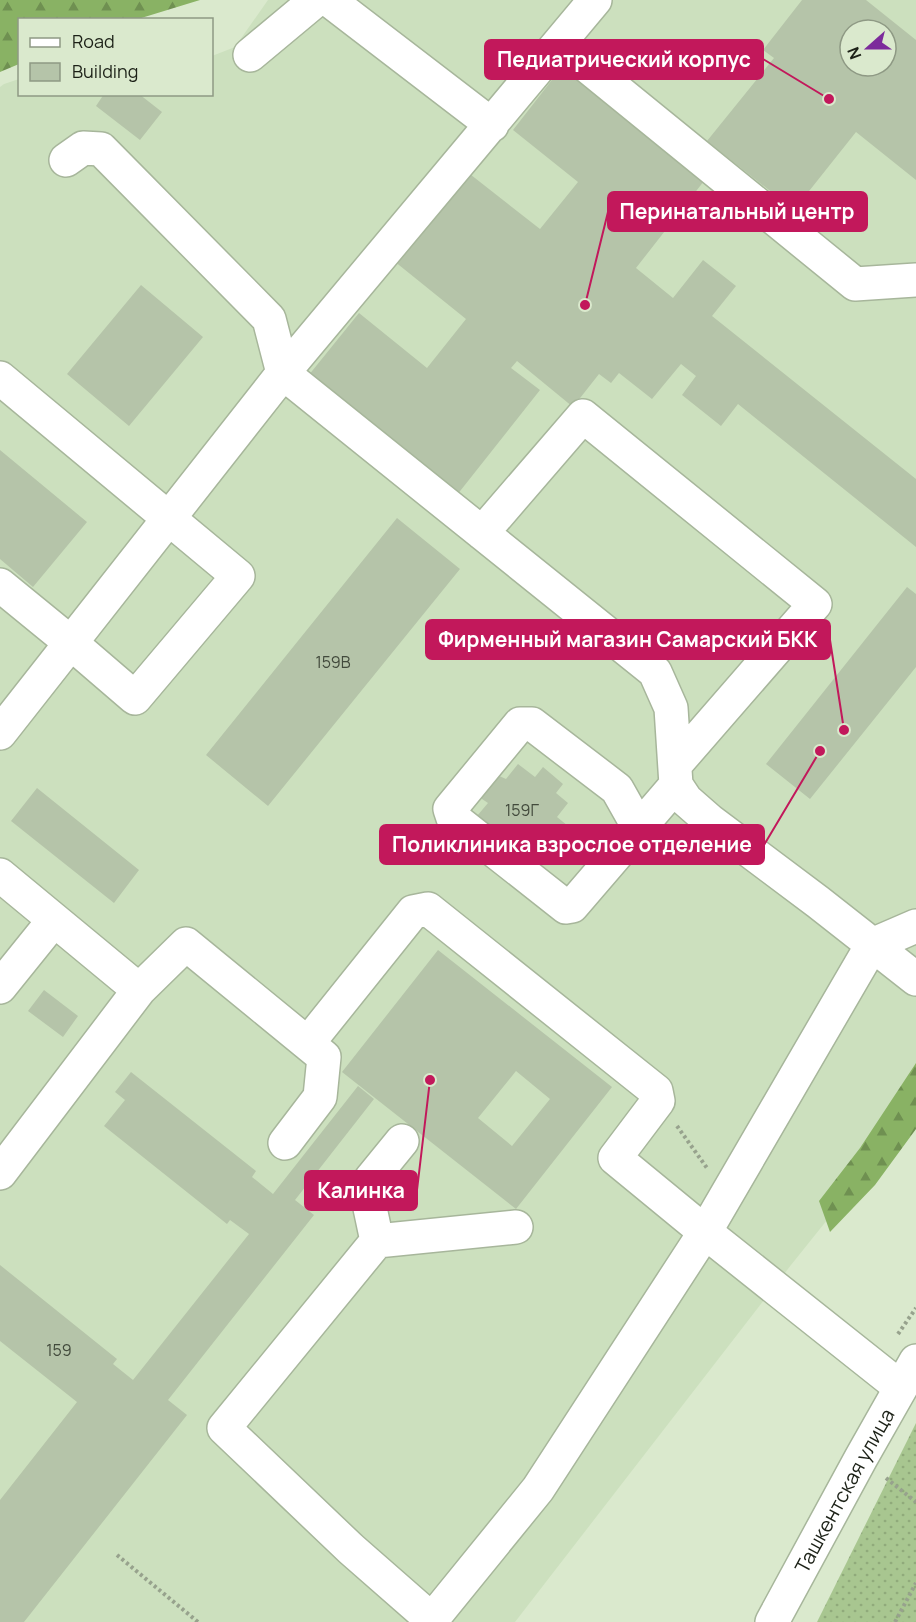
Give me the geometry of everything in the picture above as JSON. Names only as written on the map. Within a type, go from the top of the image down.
[{"type":"main road","points":[[250,55],[316,0]]},
{"type":"main road","points":[[329,0],[492,125]]},
{"type":"main road","points":[[0,733],[283,373],[595,0]]},
{"type":"main road","points":[[560,44],[855,284],[916,280]]},
{"type":"main road","points":[[66,160],[83,148],[101,149],[269,319],[283,373],[655,672],[671,708],[676,775],[686,800],[916,979]]},
{"type":"main road","points":[[0,378],[238,576],[135,698],[71,642],[0,585]]},
{"type":"main road","points":[[482,533],[583,416],[815,604],[676,775],[639,828],[572,906],[566,908],[453,818],[450,809],[520,724],[532,724],[616,789],[639,828]]},
{"type":"main road","points":[[0,875],[139,990]]},
{"type":"main road","points":[[308,1043],[413,912],[428,909],[656,1091],[658,1101],[615,1158],[705,1232],[908,1374]]},
{"type":"main road","points":[[0,987],[54,920]]},
{"type":"main road","points":[[516,1227],[377,1241],[224,1428],[351,1549],[431,1621],[538,1489],[705,1232],[872,945],[916,926]]},
{"type":"main road","points":[[0,1173],[139,990],[186,944],[324,1057],[320,1096],[285,1143]]},
{"type":"main road","points":[[377,1241],[370,1208],[371,1179],[402,1141]]},
{"type":"main road","name":"Ташкентская улица","points":[[772,1622],[908,1374]]},
{"type":"path","points":[[677,1126],[726,1196]]},
{"type":"path","points":[[886,1478],[916,1502]]},
{"type":"path","points":[[117,1556],[198,1622]]},
{"type":"path","points":[[895,1622],[916,1583]]},
{"type":"shaded area","points":[[268,0],[916,0],[916,1109],[791,1265],[515,1622],[0,1622],[0,87],[18,79],[18,96],[213,96],[213,56],[235,47]]},
{"type":"shaded area","points":[[916,1423],[916,1622],[817,1622]]},
{"type":"green space","points":[[0,0],[200,0],[141,18],[18,18],[18,64],[0,72]]},
{"type":"green space","points":[[916,1063],[916,1129],[875,1185],[830,1232],[819,1201],[860,1148]]},
{"type":"building","points":[[802,0],[866,0],[888,18],[838,18],[838,78],[898,78],[898,26],[916,40],[916,180],[856,132],[794,210],[707,141],[774,58],[763,50]]},
{"type":"building","points":[[562,67],[704,181],[636,268],[673,298],[703,260],[736,286],[712,316],[916,479],[916,547],[738,404],[721,426],[682,395],[696,376],[681,364],[652,399],[619,373],[611,383],[599,374],[573,407],[517,361],[511,368],[540,390],[453,500],[304,381],[359,313],[427,368],[466,319],[394,261],[466,171],[540,229],[578,182],[513,130]]},
{"type":"building","points":[[103,96],[142,96],[162,112],[140,140],[96,106]]},
{"type":"building","points":[[141,285],[203,337],[129,426],[67,374]]},
{"type":"building","points":[[0,450],[87,522],[33,587],[0,559]]},
{"type":"building","points":[[397,518],[460,569],[268,806],[206,755]]},
{"type":"building","points":[[907,587],[916,594],[916,667],[810,799],[766,764]]},
{"type":"building","points":[[518,764],[535,777],[543,767],[563,784],[556,793],[568,803],[557,817],[584,839],[565,863],[537,840],[525,856],[477,816],[488,803],[482,799],[481,793],[497,775],[506,779]]},
{"type":"building","points":[[37,788],[139,870],[114,903],[11,821]]},
{"type":"building","points":[[438,950],[612,1087],[516,1209],[342,1072]],"holes":[[[516,1071],[550,1099],[512,1146],[478,1118]]]},
{"type":"building","points":[[44,990],[78,1016],[63,1037],[28,1011]]},
{"type":"building","points":[[131,1072],[256,1171],[252,1177],[273,1194],[358,1086],[374,1099],[295,1200],[314,1215],[168,1400],[187,1415],[24,1622],[0,1622],[0,1500],[77,1402],[0,1341],[0,1265],[117,1359],[113,1364],[133,1380],[249,1234],[230,1220],[227,1224],[104,1126],[125,1100],[115,1092]]},
{"type":"place","name":"Педиатрический корпус","points":[[829,99]]},
{"type":"place","name":"Перинатальный центр","points":[[585,305]]},
{"type":"place","name":"Фирменный магазин Самарский БКК","points":[[844,730]]},
{"type":"place","name":"Поликлиника взрослое отделение","points":[[820,751]]},
{"type":"place","name":"Калинка","points":[[430,1080]]}]
